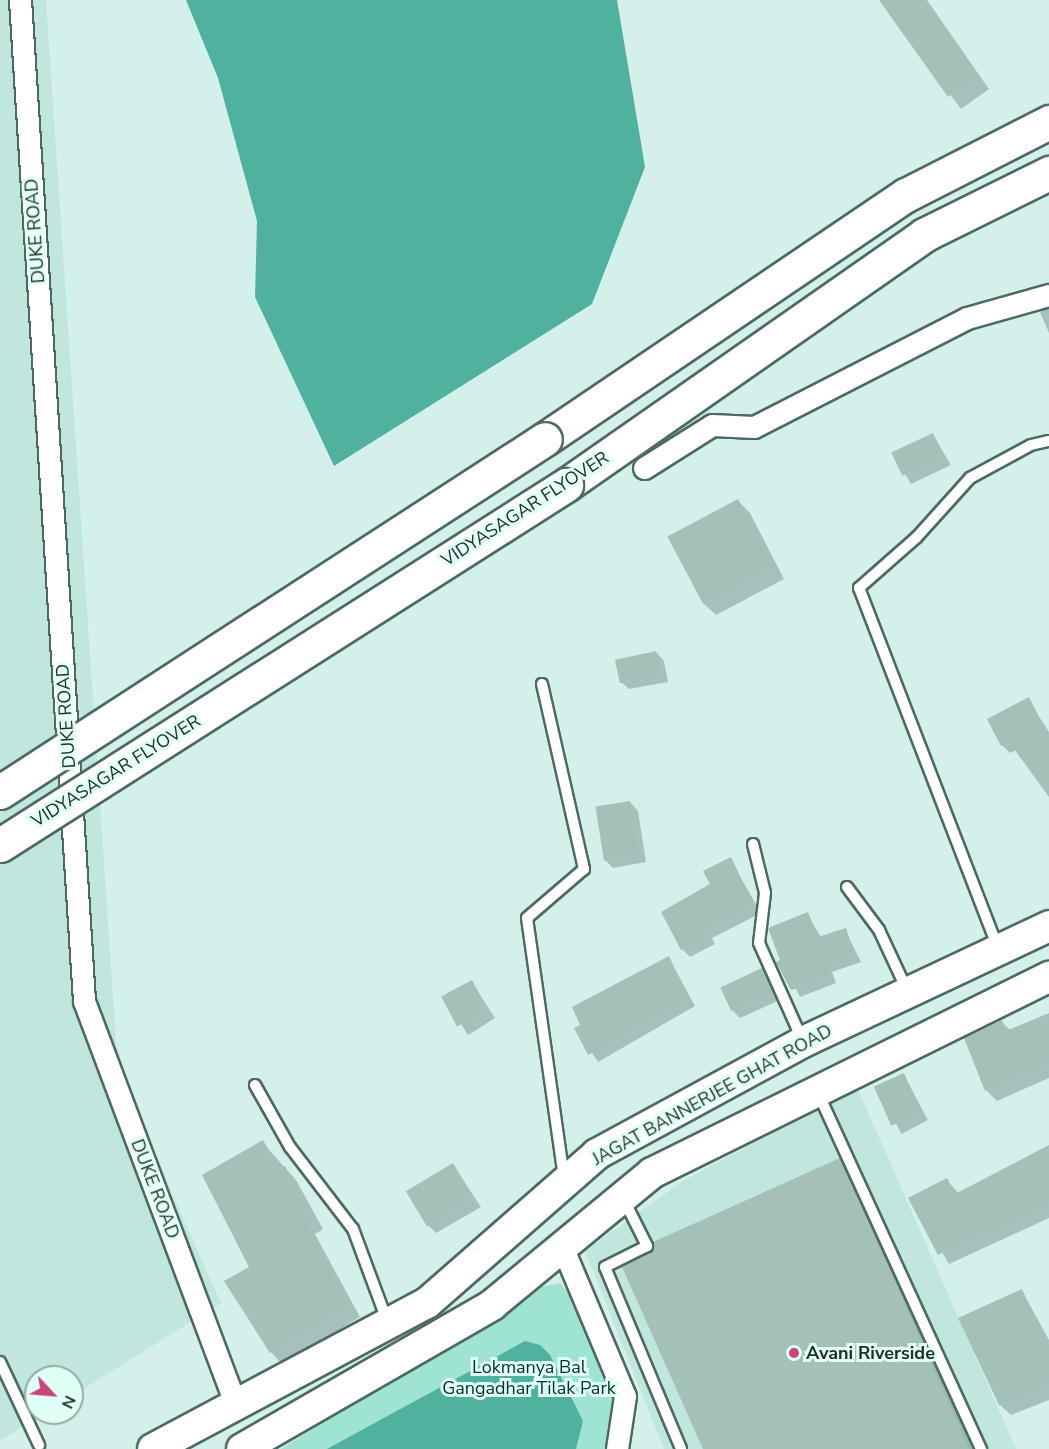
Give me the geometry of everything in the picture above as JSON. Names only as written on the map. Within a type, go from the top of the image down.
[{"type":"highway","points":[[0,792],[544,439],[906,195],[1049,122]]},
{"type":"highway","name":"VIDYASAGAR FLYOVER","points":[[0,845],[566,484],[924,235],[1049,172]]},
{"type":"main road","name":"JAGAT BANNERJEE GHAT ROAD","points":[[153,1449],[389,1326],[482,1260],[564,1181],[597,1154],[803,1042],[1049,926]]},
{"type":"main road","points":[[242,1449],[450,1333],[492,1305],[621,1194],[652,1173],[818,1093],[1049,976]]},
{"type":"street","name":"DUKE ROAD","points":[[20,0],[84,1001],[237,1405]]},
{"type":"street","points":[[644,468],[712,425],[754,427],[967,318],[1049,295]]},
{"type":"street","points":[[561,1244],[625,1396],[618,1449]]},
{"type":"lane","points":[[999,950],[859,588],[916,538],[970,478],[1031,445],[1049,441]]},
{"type":"lane","points":[[542,684],[584,869],[527,918],[564,1181]]},
{"type":"lane","points":[[753,844],[765,893],[759,943],[803,1042]]},
{"type":"lane","points":[[847,887],[879,930],[908,993]]},
{"type":"lane","points":[[255,1085],[290,1147],[352,1229],[389,1326]]},
{"type":"lane","points":[[818,1093],[981,1449]]},
{"type":"lane","points":[[621,1194],[647,1246],[605,1267],[681,1449]]},
{"type":"lane","points":[[0,1362],[40,1448]]},
{"type":"shaded area","points":[[0,0],[46,0],[118,1072],[221,1303],[84,1389],[84,1365],[24,1365],[25,1425],[0,1441]]},
{"type":"shaded area","points":[[186,0],[617,0],[645,167],[592,304],[334,466],[255,297],[257,221],[218,78]]},
{"type":"shaded area","name":"Avani Riverside","points":[[857,1087],[1016,1449],[664,1449],[585,1251],[681,1182]]},
{"type":"shaded area","points":[[525,1341],[540,1345],[550,1355],[583,1421],[576,1449],[327,1449]]},
{"type":"green space","name":"Lokmanya Bal Gangadhar Tilak Park","points":[[560,1283],[571,1297],[617,1397],[617,1449],[281,1449],[542,1287]]},
{"type":"building","points":[[879,0],[925,0],[978,76],[948,97]]},
{"type":"building","points":[[933,433],[944,457],[902,476],[891,452]]},
{"type":"building","points":[[738,499],[774,566],[703,604],[667,537]]},
{"type":"building","points":[[656,651],[661,674],[620,683],[615,660]]},
{"type":"building","points":[[1029,697],[1049,737],[1049,797],[1009,742],[1001,746],[987,719]]},
{"type":"building","points":[[630,801],[639,855],[604,861],[595,806]]},
{"type":"building","points":[[731,857],[754,905],[705,929],[708,936],[681,950],[661,912],[710,884],[703,871]]},
{"type":"building","points":[[808,912],[818,937],[846,928],[855,955],[826,965],[830,976],[791,990],[776,962],[780,960],[768,928]]},
{"type":"building","points":[[669,956],[688,998],[588,1055],[574,1028],[580,1025],[572,1007]]},
{"type":"building","points":[[762,968],[773,992],[731,1011],[720,987]]},
{"type":"building","points":[[472,980],[488,1010],[457,1026],[441,996]]},
{"type":"building","points":[[1049,1013],[1049,1063],[985,1091],[964,1038],[1002,1020],[1006,1031]]},
{"type":"building","points":[[904,1073],[921,1112],[891,1126],[874,1086]]},
{"type":"building","points":[[263,1140],[279,1169],[285,1166],[312,1217],[305,1222],[349,1305],[270,1353],[224,1281],[249,1267],[202,1175]]},
{"type":"building","points":[[1049,1145],[1049,1204],[938,1255],[908,1198],[947,1178],[955,1194]]},
{"type":"building","name":"Avani Riverside","points":[[840,1158],[969,1449],[703,1449],[622,1267],[651,1252],[653,1242]]},
{"type":"building","points":[[453,1163],[474,1198],[427,1226],[406,1191]]},
{"type":"building","points":[[1022,1289],[1049,1348],[1049,1385],[999,1405],[958,1318]]},
{"type":"place","name":"Avani Riverside","points":[[794,1353]]}]
